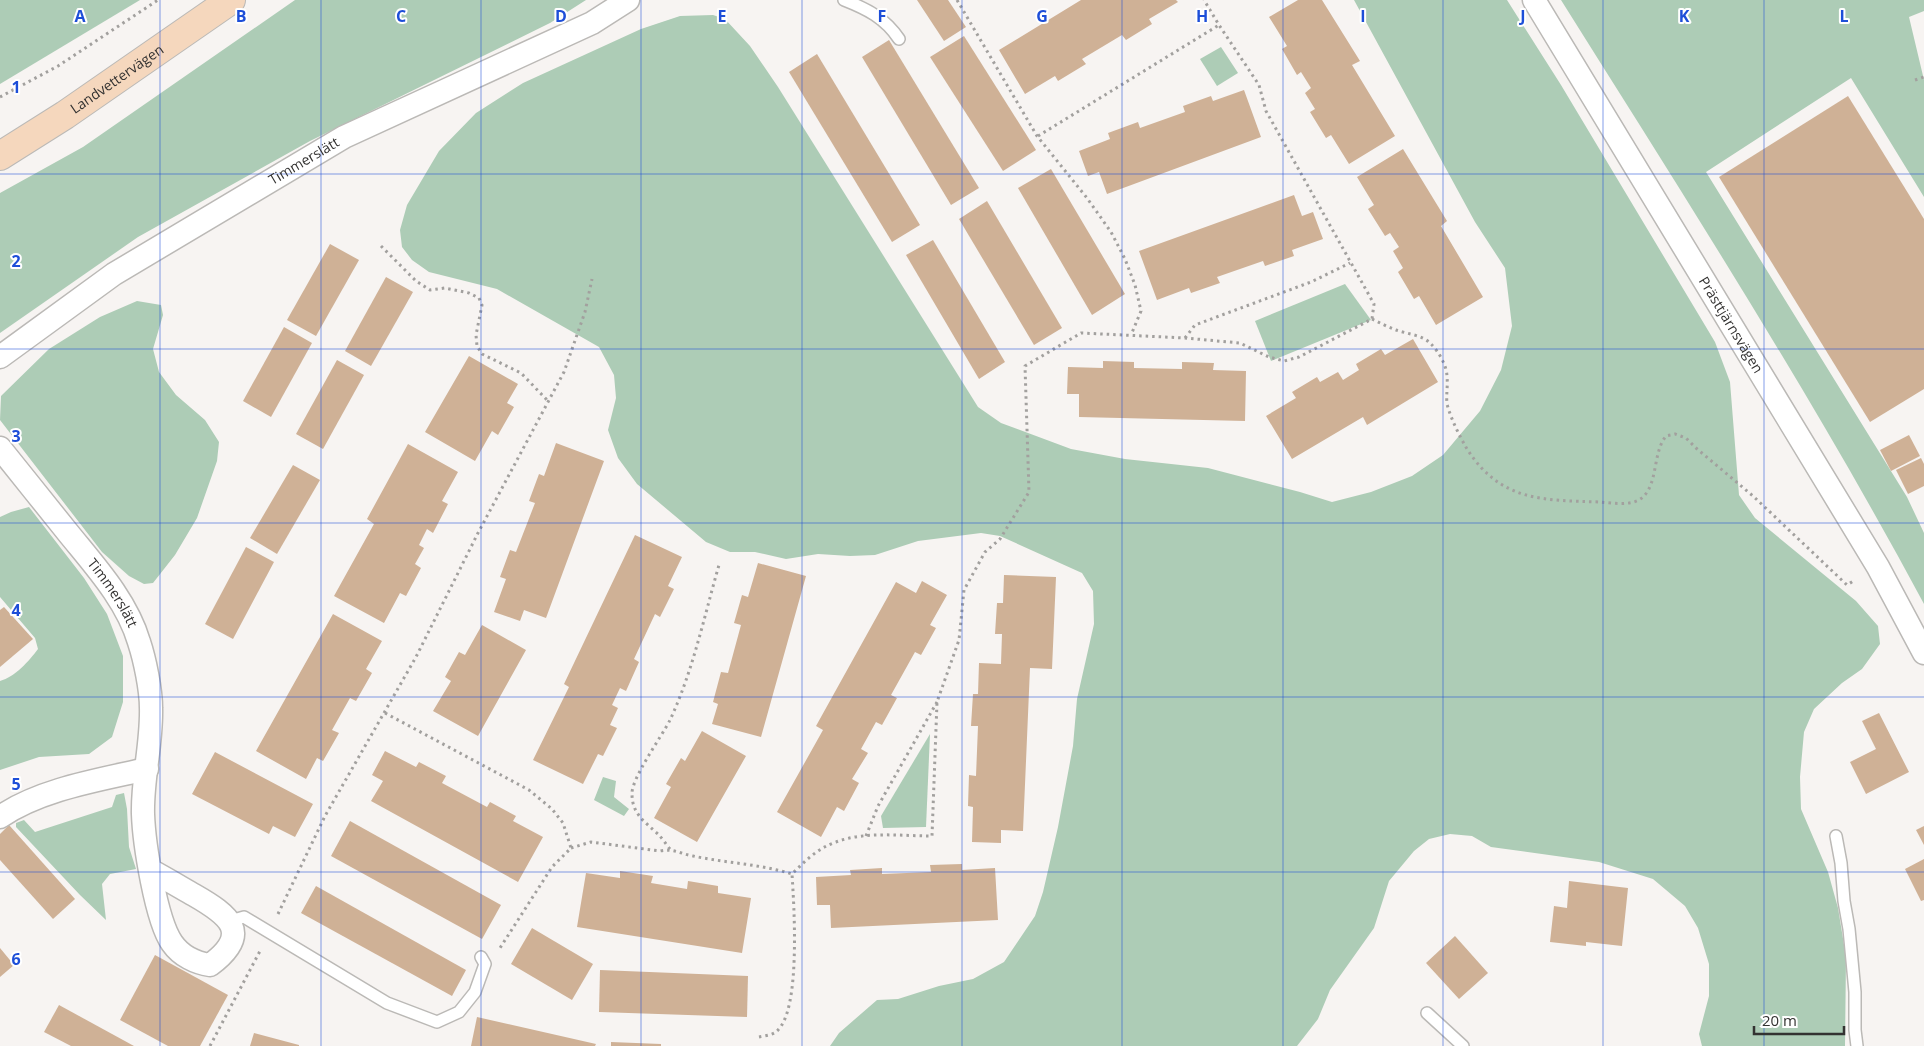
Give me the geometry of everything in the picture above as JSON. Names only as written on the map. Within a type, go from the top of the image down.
[{"type":"street","name":"Landvettervägen","points":[[0,156],[65,115],[231,0]]},
{"type":"street","name":"Timmerslätt","points":[[0,357],[114,274],[344,137],[592,23],[628,0]]},
{"type":"street","name":"Prästtjärnsvägen","points":[[1534,0],[1878,566],[1924,653]]},
{"type":"street","name":"Timmerslätt","points":[[0,448],[94,565],[123,606],[139,641],[152,708],[143,813],[146,851],[163,925],[172,944],[197,963],[210,965],[222,956],[231,942],[234,932],[230,922]]},
{"type":"street","points":[[0,817],[32,800],[75,786],[147,769]]},
{"type":"street","points":[[150,870],[218,908],[230,922]]},
{"type":"lane","points":[[844,0],[867,9],[892,28],[900,39]]},
{"type":"lane","points":[[1836,836],[1849,929],[1855,992],[1857,1046]]},
{"type":"lane","points":[[230,922],[244,917],[387,1003],[437,1022],[459,1012],[475,992],[485,964],[481,957]]},
{"type":"lane","points":[[1427,1013],[1463,1046]]},
{"type":"path","points":[[0,97],[58,66],[158,0]]},
{"type":"path","points":[[957,0],[1038,136],[1087,198],[1110,232],[1125,259],[1135,285],[1141,311],[1131,335]]},
{"type":"path","points":[[1204,0],[1218,25],[1259,85],[1266,110],[1374,304],[1372,319]]},
{"type":"path","points":[[1038,136],[1218,25]]},
{"type":"path","points":[[1915,80],[1924,77]]},
{"type":"path","points":[[381,246],[416,281],[430,290],[445,288],[469,293],[479,298],[482,305],[476,335],[477,346],[482,354],[521,374],[548,401]]},
{"type":"path","points":[[1185,338],[1195,325],[1311,282],[1350,263]]},
{"type":"path","points":[[210,1046],[269,933],[325,816],[385,713],[548,401],[566,364],[585,312],[592,279]]},
{"type":"path","points":[[1372,319],[1430,343],[1446,367],[1448,405],[1454,424],[1467,448],[1480,466],[1505,487],[1521,494],[1544,500],[1623,503],[1636,501],[1644,496],[1649,487],[1661,442],[1666,436],[1675,434],[1686,438],[1753,496],[1847,585],[1878,566]]},
{"type":"path","points":[[866,836],[878,806],[937,702],[959,640],[964,590],[985,552],[1000,539],[1029,492],[1025,366],[1081,333],[1185,338],[1240,343],[1284,361],[1300,357],[1372,319]]},
{"type":"path","points":[[670,849],[659,835],[645,824],[638,815],[632,793],[639,773],[669,722],[683,691],[719,565]]},
{"type":"path","points":[[792,874],[814,854],[836,842],[866,836],[932,836],[937,702]]},
{"type":"path","points":[[385,713],[529,790],[552,809],[563,823],[571,848]]},
{"type":"path","points":[[481,957],[497,953],[552,867],[571,848],[591,842],[660,851],[670,849],[692,856],[775,869],[792,874]]},
{"type":"path","points":[[759,1037],[776,1032],[786,1020],[795,939],[792,874]]},
{"type":"green space","points":[[0,0],[140,0],[0,84]]},
{"type":"green space","points":[[295,0],[586,0],[550,23],[310,141],[138,237],[0,333],[0,193],[83,147]]},
{"type":"green space","points":[[1354,0],[1507,0],[1561,85],[1715,342],[1730,382],[1739,495],[1755,518],[1856,601],[1878,626],[1880,644],[1862,669],[1842,683],[1814,709],[1804,732],[1800,777],[1801,809],[1828,872],[1838,908],[1846,957],[1845,1046],[1702,1046],[1699,1034],[1709,996],[1709,964],[1698,928],[1685,906],[1653,879],[1599,862],[1491,847],[1472,836],[1450,834],[1429,839],[1414,851],[1389,881],[1374,928],[1330,990],[1318,1019],[1297,1046],[830,1046],[839,1033],[877,1000],[898,999],[939,986],[973,979],[1004,962],[1035,916],[1043,892],[1058,827],[1073,746],[1077,699],[1094,624],[1093,591],[1082,573],[1000,536],[981,533],[918,541],[875,555],[818,554],[786,559],[755,552],[730,552],[706,542],[637,484],[618,458],[608,430],[616,398],[614,375],[599,347],[497,289],[429,272],[412,260],[402,247],[400,230],[407,205],[439,151],[476,113],[523,83],[641,29],[680,16],[713,15],[725,19],[750,46],[778,87],[978,407],[1001,423],[1071,449],[1125,459],[1208,468],[1332,502],[1371,492],[1412,476],[1443,455],[1480,411],[1501,370],[1512,326],[1505,268],[1475,222]]},
{"type":"green space","points":[[1561,0],[1924,0],[1924,11],[1909,17],[1924,80],[1924,197],[1851,78],[1706,172],[1907,497],[1924,533],[1924,604],[1838,450],[1748,299]]},
{"type":"green space","points":[[1221,47],[1238,73],[1217,86],[1200,59]]},
{"type":"green space","points":[[1345,284],[1371,320],[1271,361],[1255,321]]},
{"type":"green space","points":[[137,301],[161,305],[163,315],[153,349],[159,372],[176,395],[205,420],[219,442],[217,461],[197,518],[175,555],[153,583],[144,584],[129,576],[102,552],[0,420],[1,396],[49,349],[100,317]]},
{"type":"green space","points":[[29,507],[84,578],[107,614],[123,656],[123,702],[112,737],[89,754],[39,757],[0,770],[0,681],[16,672],[38,649],[35,638],[0,597],[0,517]]},
{"type":"green space","points":[[930,734],[926,827],[883,828],[881,816]]},
{"type":"green space","points":[[603,777],[616,781],[614,797],[629,809],[624,816],[594,800]]},
{"type":"green space","points":[[124,793],[127,809],[129,847],[136,869],[110,874],[102,884],[106,920],[16,827],[16,823],[24,820],[35,832],[112,807],[116,795]]},
{"type":"building","points":[[917,0],[948,0],[966,27],[944,41]]},
{"type":"building","points":[[1081,0],[1176,0],[1178,2],[1149,19],[1152,24],[1126,40],[1122,35],[1082,59],[1086,64],[1058,81],[1055,76],[1025,94],[999,50]]},
{"type":"building","points":[[1298,0],[1322,0],[1360,61],[1352,65],[1395,136],[1349,164],[1331,135],[1326,138],[1310,112],[1315,109],[1305,93],[1311,88],[1301,72],[1297,75],[1282,49],[1287,46],[1269,17]]},
{"type":"building","points":[[964,36],[1036,150],[1003,171],[930,57]]},
{"type":"building","points":[[889,40],[979,188],[951,205],[862,57]]},
{"type":"building","points":[[817,54],[920,225],[892,242],[789,72]]},
{"type":"building","points":[[1244,90],[1261,137],[1107,194],[1099,172],[1088,176],[1079,151],[1110,139],[1108,133],[1138,122],[1140,128],[1185,112],[1183,106],[1211,96],[1213,101]]},
{"type":"building","points":[[1848,96],[1924,219],[1924,389],[1870,422],[1719,177]]},
{"type":"building","points":[[1403,149],[1447,221],[1441,226],[1483,297],[1436,325],[1419,296],[1414,299],[1398,272],[1403,268],[1393,251],[1399,247],[1390,233],[1385,236],[1368,209],[1374,205],[1357,177]]},
{"type":"building","points":[[1051,169],[1125,294],[1092,315],[1018,188]]},
{"type":"building","points":[[1294,195],[1302,216],[1313,212],[1323,239],[1292,250],[1294,256],[1265,266],[1263,261],[1217,277],[1220,283],[1191,293],[1189,288],[1157,300],[1139,251]]},
{"type":"building","points":[[987,201],[1062,328],[1034,345],[959,219]]},
{"type":"building","points":[[933,240],[1005,362],[979,379],[906,255]]},
{"type":"building","points":[[330,244],[359,260],[316,336],[287,320]]},
{"type":"building","points":[[386,277],[413,292],[371,366],[345,351]]},
{"type":"building","points":[[284,327],[312,343],[271,417],[243,401]]},
{"type":"building","points":[[1413,339],[1438,382],[1367,425],[1363,417],[1292,459],[1266,416],[1296,398],[1292,392],[1317,377],[1320,382],[1338,372],[1343,380],[1359,370],[1356,364],[1381,349],[1385,355]]},
{"type":"building","points":[[469,356],[518,384],[507,403],[514,407],[498,435],[492,431],[475,461],[425,432]]},
{"type":"building","points":[[337,360],[364,375],[323,449],[296,434]]},
{"type":"building","points":[[1103,361],[1134,362],[1134,368],[1182,369],[1182,362],[1214,363],[1213,370],[1246,371],[1245,421],[1079,417],[1079,394],[1067,394],[1068,367],[1103,368]]},
{"type":"building","points":[[1909,435],[1920,456],[1891,471],[1880,450]]},
{"type":"building","points":[[556,443],[604,461],[546,618],[524,610],[520,621],[494,612],[506,579],[500,577],[510,550],[516,552],[535,503],[529,501],[539,474],[544,476]]},
{"type":"building","points":[[408,444],[458,472],[442,501],[448,504],[433,533],[427,529],[419,545],[424,548],[415,564],[421,568],[406,596],[400,593],[384,623],[334,596],[374,524],[367,519]]},
{"type":"building","points":[[1921,458],[1924,464],[1924,486],[1908,494],[1896,470]]},
{"type":"building","points":[[293,465],[320,480],[277,554],[250,538]]},
{"type":"building","points":[[635,535],[682,557],[668,586],[674,589],[660,617],[655,614],[634,659],[639,662],[626,691],[620,688],[612,705],[618,708],[610,725],[617,728],[603,756],[598,754],[583,784],[533,760],[569,687],[564,684]]},
{"type":"building","points":[[246,547],[274,562],[233,639],[205,624]]},
{"type":"building","points":[[758,563],[806,576],[761,737],[712,724],[718,704],[713,702],[721,672],[728,673],[741,625],[734,623],[742,595],[748,597]]},
{"type":"building","points":[[1004,575],[1056,577],[1052,669],[1030,668],[1023,831],[1001,830],[1001,843],[972,842],[973,807],[968,806],[969,775],[976,776],[978,726],[971,726],[973,694],[978,694],[979,663],[1001,664],[1002,634],[995,634],[997,603],[1003,603]]},
{"type":"building","points":[[922,581],[947,595],[930,625],[936,628],[921,655],[915,652],[891,695],[897,698],[882,725],[876,722],[861,749],[868,753],[852,779],[859,783],[844,811],[837,807],[821,837],[777,812],[823,730],[816,726],[896,582],[916,593]]},
{"type":"building","points":[[4,607],[33,639],[0,667],[0,610]]},
{"type":"building","points":[[333,614],[382,641],[366,669],[372,673],[356,701],[350,698],[332,730],[339,733],[323,761],[317,758],[306,779],[256,751]]},
{"type":"building","points":[[482,625],[526,650],[478,736],[433,711],[451,681],[445,677],[459,652],[465,655]]},
{"type":"building","points":[[1879,713],[1909,772],[1866,794],[1850,762],[1876,749],[1862,721]]},
{"type":"building","points":[[702,731],[746,756],[697,842],[654,818],[671,787],[666,784],[681,758],[685,761]]},
{"type":"building","points":[[385,751],[416,767],[419,762],[446,776],[442,783],[487,807],[490,802],[516,816],[513,821],[543,837],[518,882],[371,801],[383,781],[372,775]]},
{"type":"building","points":[[215,752],[313,804],[295,837],[273,826],[269,834],[192,794]]},
{"type":"building","points":[[350,821],[501,905],[482,939],[331,856]]},
{"type":"building","points":[[9,825],[75,899],[53,919],[0,860],[0,834]]},
{"type":"building","points":[[1924,826],[1924,845],[1916,830]]},
{"type":"building","points":[[1924,859],[1924,900],[1921,901],[1905,869]]},
{"type":"building","points":[[962,864],[962,870],[995,868],[998,920],[831,928],[830,905],[817,905],[816,877],[851,875],[850,870],[882,868],[882,874],[931,872],[930,865]]},
{"type":"building","points":[[620,871],[653,876],[651,883],[687,889],[688,881],[718,886],[718,893],[751,898],[742,953],[577,927],[586,873],[620,878]]},
{"type":"building","points":[[1569,881],[1628,888],[1622,946],[1586,942],[1586,946],[1550,942],[1554,906],[1567,908]]},
{"type":"building","points":[[316,886],[466,970],[452,996],[301,913]]},
{"type":"building","points":[[532,928],[593,964],[572,1000],[511,964]]},
{"type":"building","points":[[1455,936],[1488,973],[1459,999],[1426,963]]},
{"type":"building","points":[[0,948],[14,965],[0,977]]},
{"type":"building","points":[[155,955],[228,995],[200,1046],[168,1046],[120,1020]]},
{"type":"building","points":[[600,970],[748,976],[747,1017],[599,1012]]},
{"type":"building","points":[[59,1005],[134,1046],[71,1046],[44,1032]]},
{"type":"building","points":[[477,1017],[596,1044],[595,1046],[471,1046]]},
{"type":"building","points":[[254,1033],[299,1045],[299,1046],[250,1046]]},
{"type":"building","points":[[611,1042],[661,1044],[661,1046],[611,1046]]}]
